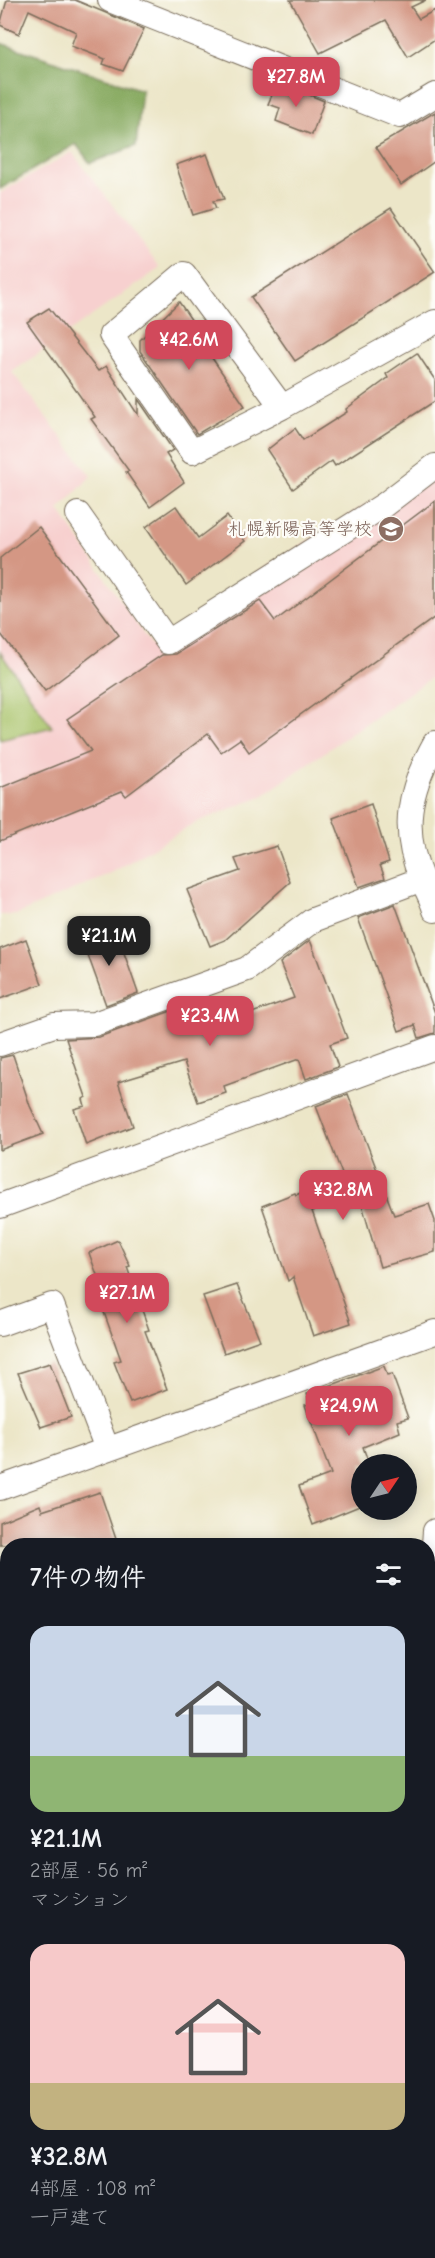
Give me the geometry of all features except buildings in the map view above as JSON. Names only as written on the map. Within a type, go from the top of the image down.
[{"type":"street","points":[[110,0],[400,116],[435,95]]},
{"type":"street","points":[[282,407],[184,274],[111,336],[192,452],[282,407],[435,322]]},
{"type":"street","points":[[78,514],[168,642],[384,505],[435,466]]},
{"type":"street","points":[[0,1044],[54,1024],[93,1024],[247,969],[313,920],[430,893],[409,835],[409,806],[418,773],[435,743]]},
{"type":"street","points":[[0,1206],[435,1047]]},
{"type":"street","points":[[0,1324],[52,1305],[107,1449]]},
{"type":"street","points":[[0,1488],[435,1332]]},
{"type":"shaded area","name":"札幌新陽高等学校","points":[[72,152],[160,268],[12,372],[91,476],[59,510],[151,645],[252,576],[435,461],[435,675],[262,796],[195,823],[113,872],[16,915],[0,915],[0,193]]},
{"type":"green space","points":[[0,43],[142,90],[136,146],[90,163],[76,144],[0,189]]},
{"type":"green space","points":[[0,652],[52,727],[0,740]]},
{"type":"place","name":"札幌新陽高等学校","points":[[391,529]]}]
